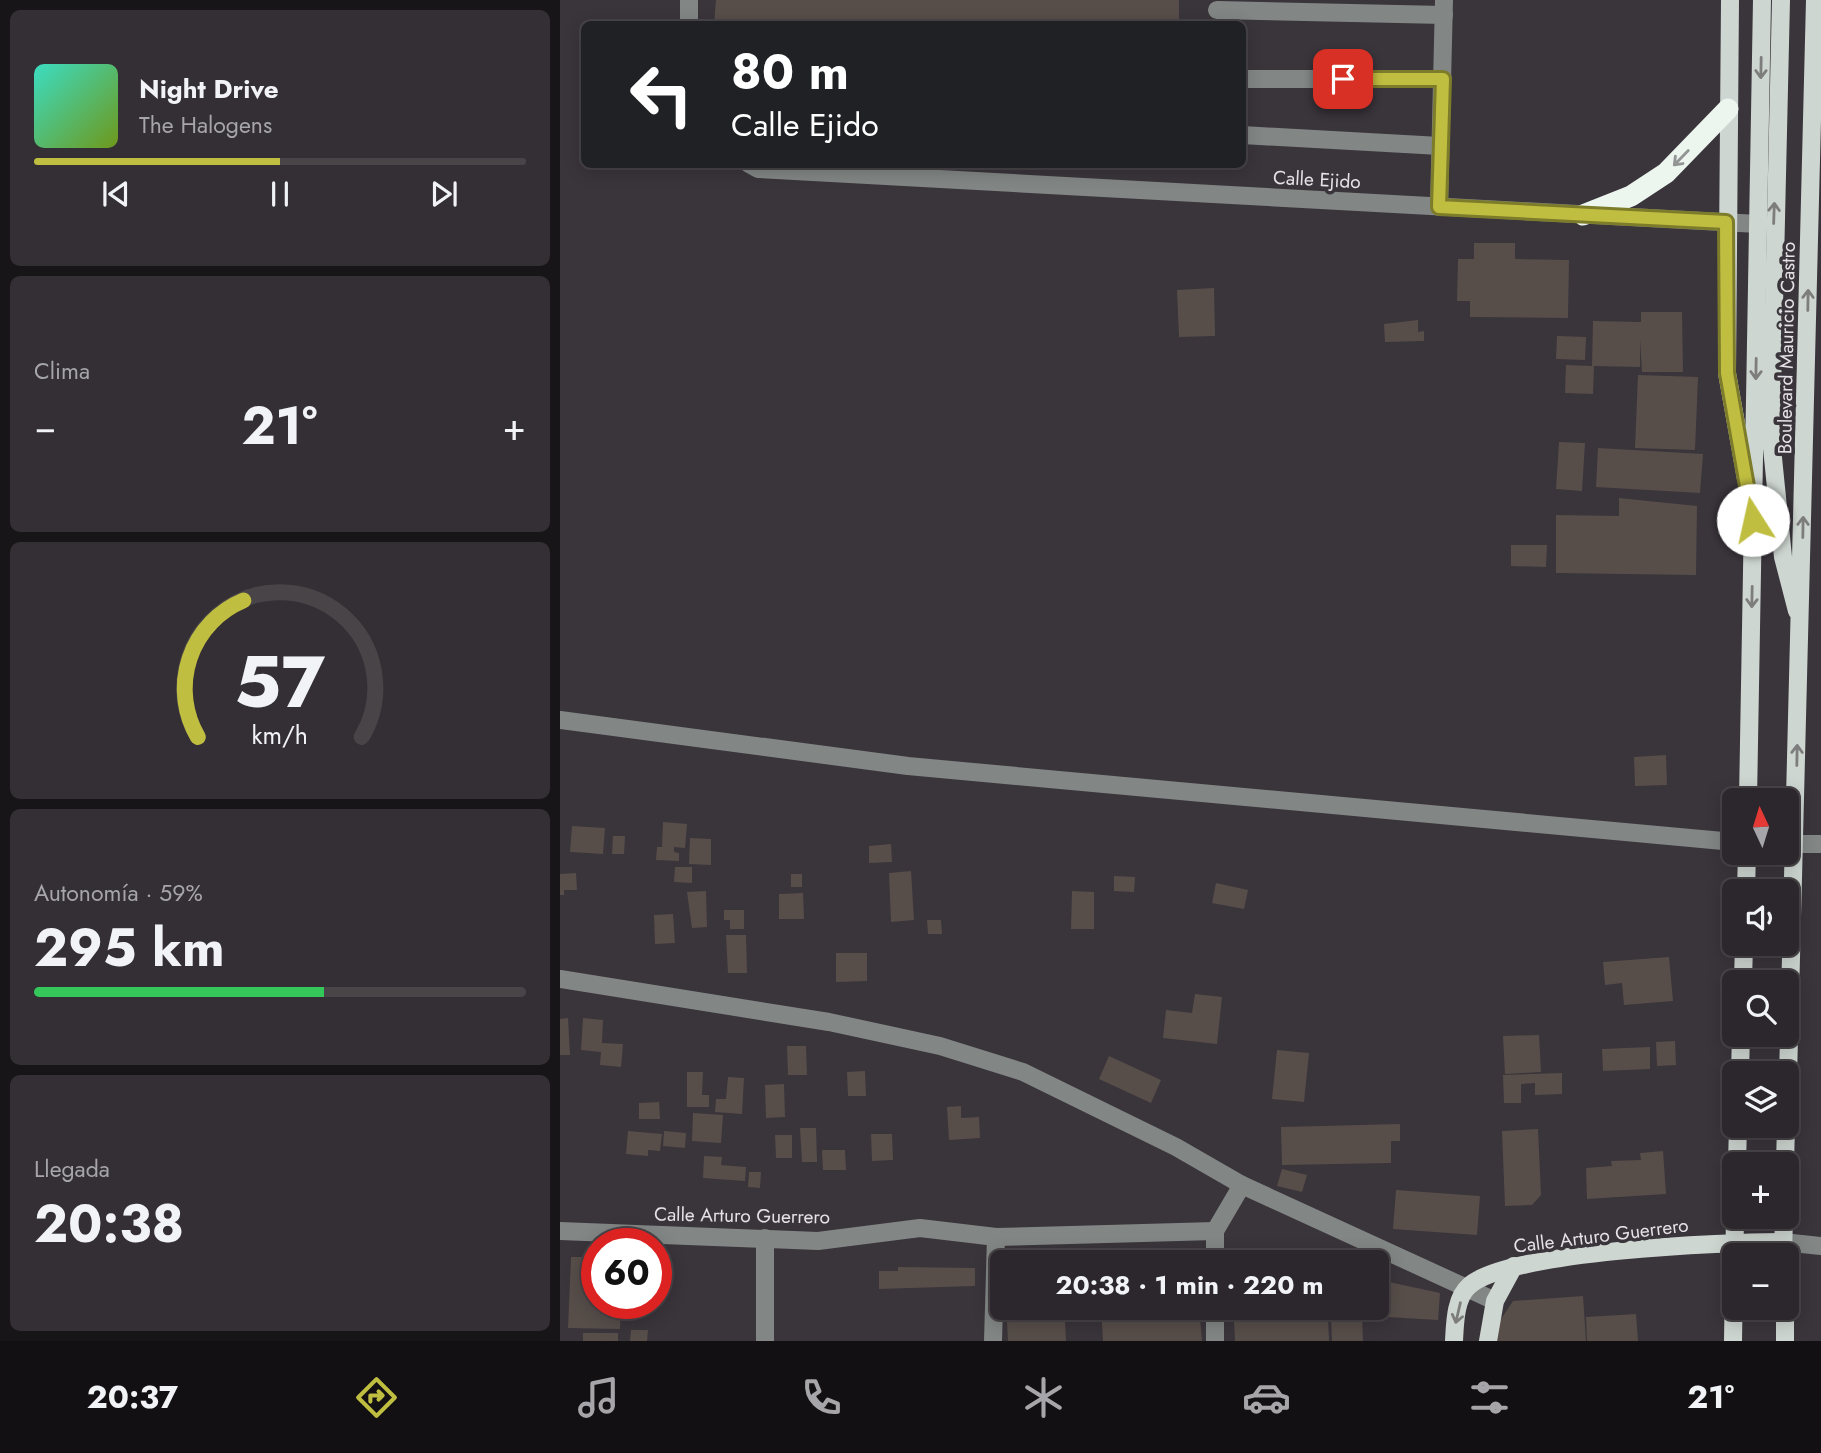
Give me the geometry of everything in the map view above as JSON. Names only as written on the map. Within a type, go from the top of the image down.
[{"type":"highway","points":[[1583,215],[1631,196],[1666,173],[1728,109]]},
{"type":"main road","points":[[1730,0],[1726,222],[1727,373],[1753,520]]},
{"type":"main road","name":"Boulevard Mauricio Castro","points":[[1748,788],[1762,0]]},
{"type":"main road","points":[[1781,0],[1771,438],[1783,557],[1788,585],[1800,621]]},
{"type":"main road","name":"Boulevard Mauricio Castro","points":[[1796,788],[1800,621],[1816,224],[1815,0]]},
{"type":"main road","name":"Boulevard Mauricio Castro","points":[[1789,1061],[1794,865]]},
{"type":"main road","points":[[1733,1341],[1735,1229]]},
{"type":"main road","name":"Calle Arturo Guerrero","points":[[1467,1287],[1488,1272],[1514,1266],[1742,1243]]},
{"type":"main road","points":[[1488,1341],[1494,1301],[1514,1266]]},
{"type":"main road","points":[[1454,1341],[1455,1318],[1467,1287]]},
{"type":"main road","points":[[1785,1320],[1786,1341]]},
{"type":"street","points":[[689,0],[689,21]]},
{"type":"street","points":[[1217,11],[1444,8],[1439,207]]},
{"type":"street","points":[[1246,79],[1443,79]]},
{"type":"street","points":[[1246,135],[1440,146]]},
{"type":"street","name":"Calle Ejido","points":[[756,168],[1758,224]]},
{"type":"street","points":[[560,720],[908,766],[1722,841]]},
{"type":"street","points":[[1799,844],[1821,844]]},
{"type":"street","points":[[560,979],[829,1022],[940,1046],[1023,1073],[1176,1147],[1241,1185],[1494,1301]]},
{"type":"street","points":[[1215,1250],[1215,1231],[1241,1185]]},
{"type":"street","name":"Calle Arturo Guerrero","points":[[560,1231],[818,1241],[920,1228],[996,1237],[1215,1231]]},
{"type":"street","points":[[993,1341],[996,1237]]},
{"type":"street","points":[[765,1238],[765,1341]]},
{"type":"street","points":[[1799,1248],[1821,1246]]},
{"type":"street","points":[[1215,1320],[1215,1341]]},
{"type":"building","points":[[716,0],[1179,0],[1179,21],[714,21]]},
{"type":"building","points":[[1474,243],[1515,243],[1515,259],[1569,260],[1568,318],[1470,317],[1470,301],[1457,301],[1458,259],[1474,259]]},
{"type":"building","points":[[1214,288],[1215,336],[1179,337],[1177,290]]},
{"type":"building","points":[[1641,312],[1682,312],[1683,372],[1642,372],[1640,339],[1640,367],[1594,366],[1593,394],[1565,393],[1566,365],[1592,366],[1593,321],[1641,322]]},
{"type":"building","points":[[1418,320],[1418,332],[1424,331],[1424,341],[1385,342],[1384,324]]},
{"type":"building","points":[[1557,336],[1586,337],[1585,360],[1556,359]]},
{"type":"building","points":[[1638,375],[1698,377],[1695,450],[1635,448]]},
{"type":"building","points":[[1559,442],[1585,443],[1582,491],[1556,489]]},
{"type":"building","points":[[1598,448],[1703,454],[1700,493],[1596,487]]},
{"type":"building","points":[[1619,498],[1697,506],[1696,575],[1556,573],[1556,515],[1619,516]]},
{"type":"building","points":[[1511,545],[1547,545],[1546,567],[1511,566]]},
{"type":"building","points":[[1666,755],[1667,785],[1635,786],[1634,757]]},
{"type":"building","points":[[663,822],[687,824],[685,848],[674,847],[674,852],[679,853],[679,861],[656,860],[657,847],[662,847]]},
{"type":"building","points":[[572,826],[605,828],[603,854],[570,852]]},
{"type":"building","points":[[613,836],[625,836],[624,854],[612,854]]},
{"type":"building","points":[[690,838],[711,839],[711,865],[689,864]]},
{"type":"building","points":[[891,844],[892,862],[869,863],[869,846]]},
{"type":"building","points":[[675,867],[692,867],[692,883],[674,882]]},
{"type":"building","points":[[911,871],[914,920],[891,922],[889,873]]},
{"type":"building","points":[[576,873],[577,890],[564,890],[564,895],[560,895],[560,874]]},
{"type":"building","points":[[791,874],[802,874],[802,887],[791,887]]},
{"type":"building","points":[[1114,876],[1135,877],[1134,892],[1114,891]]},
{"type":"building","points":[[1216,883],[1248,890],[1244,909],[1212,903]]},
{"type":"building","points":[[706,891],[707,927],[692,928],[687,892]]},
{"type":"building","points":[[1072,891],[1094,892],[1094,929],[1071,929]]},
{"type":"building","points":[[803,893],[804,919],[779,919],[779,894]]},
{"type":"building","points":[[724,910],[744,910],[744,929],[730,929],[730,920],[724,920]]},
{"type":"building","points":[[673,914],[675,943],[655,944],[654,915]]},
{"type":"building","points":[[927,920],[941,920],[942,934],[928,934]]},
{"type":"building","points":[[726,935],[746,935],[747,973],[728,973]]},
{"type":"building","points":[[836,953],[867,953],[867,981],[836,982]]},
{"type":"building","points":[[1669,957],[1673,1001],[1624,1005],[1622,983],[1605,985],[1603,962]]},
{"type":"building","points":[[1195,994],[1222,997],[1217,1044],[1163,1038],[1166,1010],[1192,1013]]},
{"type":"building","points":[[568,1018],[570,1055],[560,1055],[560,1019]]},
{"type":"building","points":[[583,1018],[603,1020],[602,1043],[623,1044],[621,1067],[600,1065],[601,1052],[581,1050]]},
{"type":"building","points":[[1539,1035],[1541,1072],[1505,1074],[1503,1036]]},
{"type":"building","points":[[1675,1041],[1676,1065],[1657,1066],[1656,1042]]},
{"type":"building","points":[[787,1046],[806,1046],[807,1075],[788,1075]]},
{"type":"building","points":[[1650,1047],[1650,1069],[1603,1071],[1602,1049]]},
{"type":"building","points":[[1277,1050],[1309,1053],[1304,1102],[1272,1099]]},
{"type":"building","points":[[1109,1056],[1161,1080],[1151,1103],[1099,1079]]},
{"type":"building","points":[[865,1071],[866,1096],[848,1096],[847,1072]]},
{"type":"building","points":[[687,1072],[703,1072],[702,1095],[709,1095],[709,1107],[687,1107]]},
{"type":"building","points":[[1562,1073],[1562,1094],[1535,1095],[1535,1083],[1521,1084],[1521,1103],[1504,1103],[1503,1075]]},
{"type":"building","points":[[728,1077],[744,1078],[742,1114],[715,1112],[716,1099],[726,1099]]},
{"type":"building","points":[[784,1084],[785,1117],[766,1118],[765,1085]]},
{"type":"building","points":[[659,1102],[660,1119],[639,1119],[639,1103]]},
{"type":"building","points":[[961,1106],[961,1118],[979,1117],[980,1138],[949,1140],[947,1107]]},
{"type":"building","points":[[693,1113],[723,1115],[721,1143],[692,1141]]},
{"type":"building","points":[[1400,1124],[1400,1141],[1391,1141],[1391,1163],[1282,1165],[1281,1127]]},
{"type":"building","points":[[800,1128],[816,1128],[817,1162],[802,1162]]},
{"type":"building","points":[[1538,1129],[1541,1195],[1532,1205],[1505,1206],[1502,1131]]},
{"type":"building","points":[[628,1131],[662,1134],[660,1151],[648,1150],[648,1156],[626,1154]]},
{"type":"building","points":[[664,1131],[686,1133],[685,1148],[663,1146]]},
{"type":"building","points":[[871,1134],[892,1134],[893,1160],[872,1161]]},
{"type":"building","points":[[775,1135],[792,1135],[792,1158],[776,1158]]},
{"type":"building","points":[[822,1150],[845,1150],[846,1170],[823,1170]]},
{"type":"building","points":[[1663,1151],[1666,1194],[1587,1199],[1586,1168],[1612,1166],[1611,1161],[1641,1160],[1640,1153]]},
{"type":"building","points":[[704,1156],[722,1157],[721,1165],[746,1167],[745,1181],[703,1178]]},
{"type":"building","points":[[1282,1169],[1307,1175],[1302,1192],[1277,1186]]},
{"type":"building","points":[[749,1172],[761,1172],[760,1188],[748,1187]]},
{"type":"building","points":[[1396,1190],[1480,1196],[1477,1235],[1393,1229]]},
{"type":"building","points":[[571,1257],[581,1257],[581,1319],[620,1319],[620,1329],[568,1328]]},
{"type":"building","points":[[898,1267],[975,1268],[975,1286],[879,1289],[879,1271],[898,1271]]},
{"type":"building","points":[[1389,1282],[1440,1293],[1438,1320],[1389,1317]]},
{"type":"building","points":[[1583,1296],[1586,1341],[1496,1341],[1495,1328],[1513,1301]]},
{"type":"building","points":[[1636,1314],[1638,1341],[1587,1341],[1586,1317]]},
{"type":"building","points":[[1065,1320],[1066,1341],[1008,1341],[1007,1321]]},
{"type":"building","points":[[1102,1320],[1200,1320],[1202,1341],[1103,1341]]},
{"type":"building","points":[[1328,1320],[1329,1341],[1235,1341],[1234,1321]]},
{"type":"building","points":[[1331,1320],[1362,1320],[1363,1341],[1332,1341]]},
{"type":"building","points":[[631,1330],[648,1330],[647,1341],[630,1341]]},
{"type":"building","points":[[583,1333],[618,1333],[618,1341],[583,1341]]},
{"type":"route","points":[[1343,79],[1443,79],[1439,207],[1726,222],[1727,373],[1753,520]]}]
